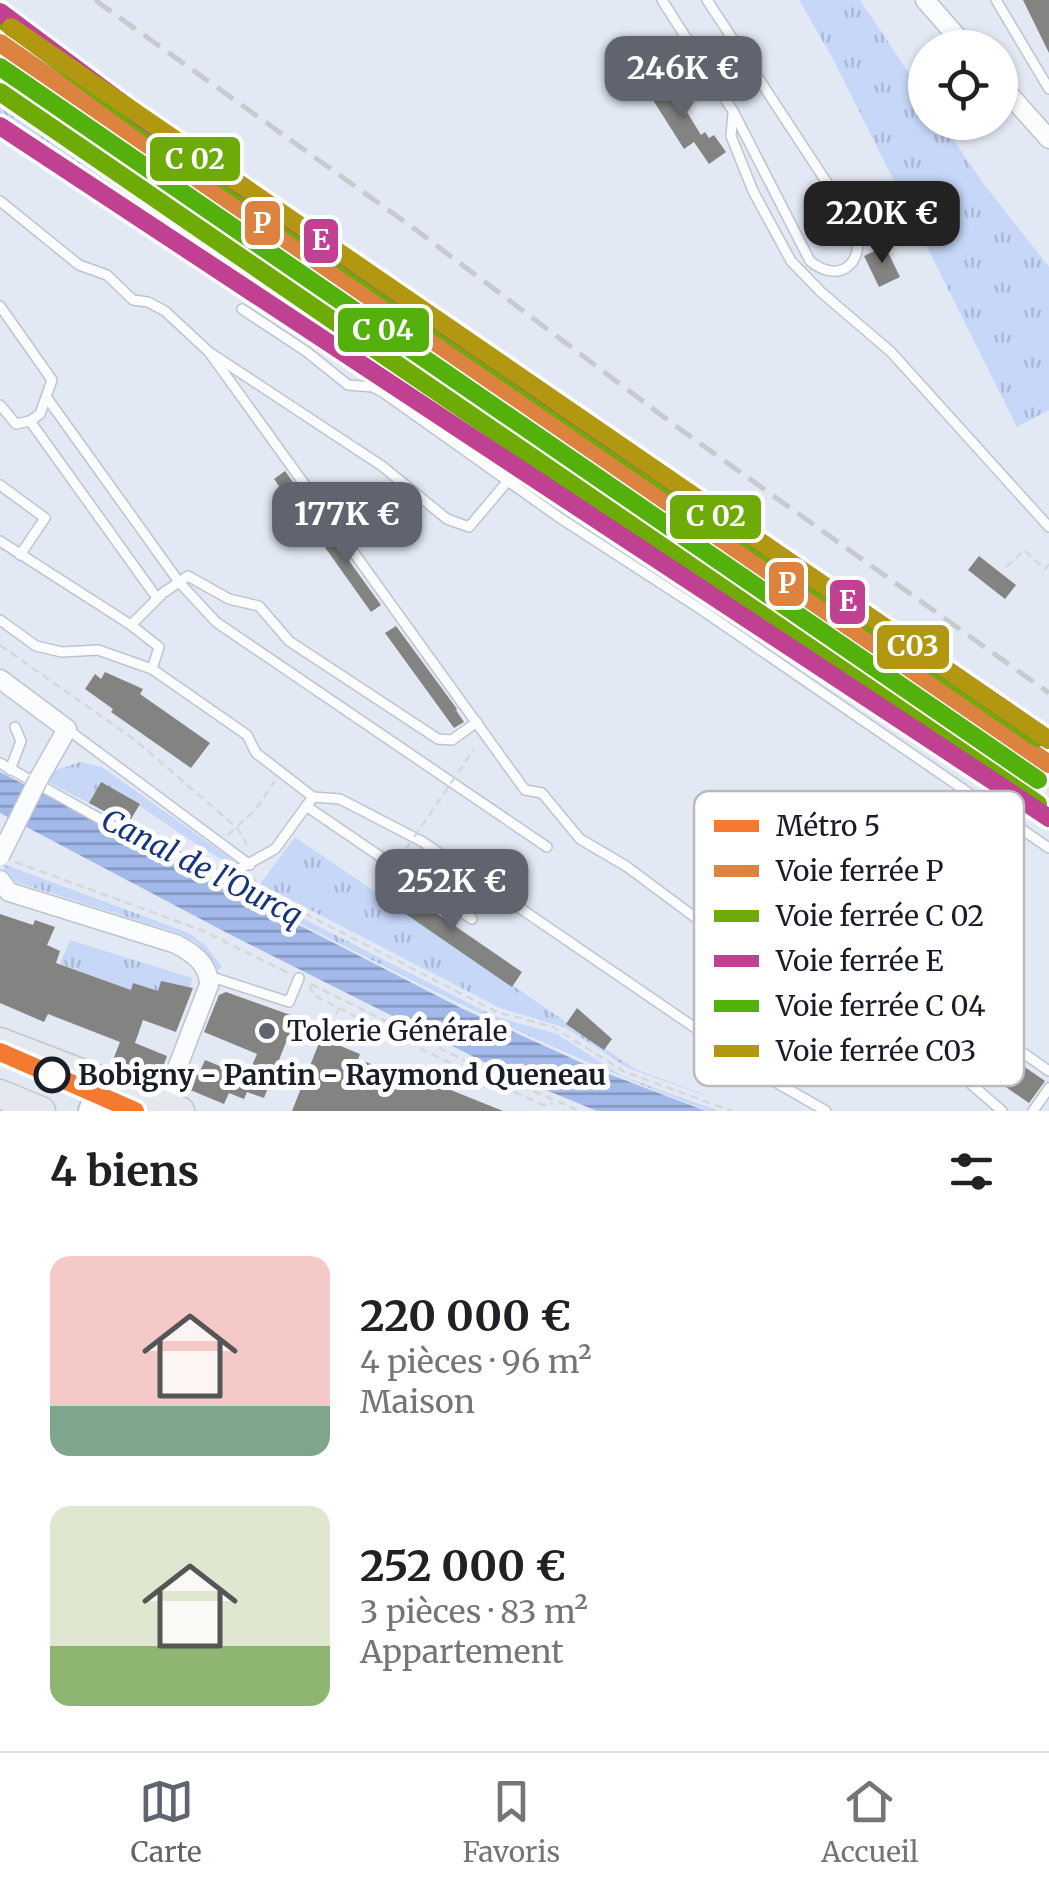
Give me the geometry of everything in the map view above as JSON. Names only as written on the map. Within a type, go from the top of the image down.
[{"type":"main road","points":[[8,1038],[172,1108]]},
{"type":"main road","points":[[0,1094],[39,1110]]},
{"type":"street","points":[[925,0],[951,30]]},
{"type":"street","points":[[1018,104],[1049,139]]},
{"type":"street","points":[[0,679],[66,729],[38,780],[5,858]]},
{"type":"street","points":[[0,880],[9,892],[176,944],[200,961],[209,976],[209,985],[172,1108]]},
{"type":"street","points":[[90,1111],[91,1076]]},
{"type":"lane","points":[[662,0],[733,112],[810,261],[823,272],[843,269],[858,255],[861,242],[854,224],[707,0]]},
{"type":"lane","points":[[996,0],[1049,89]]},
{"type":"lane","points":[[733,112],[731,136],[738,154],[791,261],[820,292],[891,352],[1049,527]]},
{"type":"lane","points":[[0,201],[78,264],[107,275],[133,300],[165,311],[209,352],[382,466],[448,518],[469,526],[507,482]]},
{"type":"lane","points":[[0,306],[52,380],[40,414],[30,421],[16,424],[0,405]]},
{"type":"lane","points":[[242,310],[348,385],[373,387],[384,393],[507,482],[966,791]]},
{"type":"lane","points":[[209,352],[525,790],[542,793],[580,839],[626,866],[694,915]]},
{"type":"lane","points":[[46,398],[179,582],[232,635],[547,848]]},
{"type":"lane","points":[[30,421],[157,598]]},
{"type":"lane","points":[[0,485],[45,518],[20,554]]},
{"type":"lane","points":[[0,541],[159,647],[152,670]]},
{"type":"lane","points":[[131,625],[157,598],[188,576],[230,600],[259,606],[290,641],[438,740],[452,740],[477,722]]},
{"type":"lane","points":[[0,620],[36,646],[62,652],[98,650],[152,670],[247,735],[256,753],[281,771],[310,802],[472,919]]},
{"type":"lane","points":[[10,770],[21,740],[15,727]]},
{"type":"lane","points":[[66,729],[250,865]]},
{"type":"lane","points":[[0,764],[111,826],[223,878],[275,849],[310,802],[340,799],[423,842],[694,1028]]},
{"type":"lane","points":[[1024,831],[1049,848]]},
{"type":"lane","points":[[209,976],[289,1002],[299,978]]},
{"type":"lane","points":[[1024,1054],[1049,1071]]},
{"type":"lane","points":[[781,1086],[826,1111]]},
{"type":"lane","points":[[974,1086],[1002,1111]]},
{"type":"lane","points":[[1033,1111],[1049,1088]]},
{"type":"lane","points":[[0,1106],[39,1110]]},
{"type":"path","points":[[1006,568],[1024,550],[1044,569],[1049,564]]},
{"type":"path","points":[[0,645],[134,740],[244,838],[254,884],[260,891],[497,1012],[553,1027],[624,1072],[732,1111]]},
{"type":"path","points":[[386,880],[474,748]]},
{"type":"path","points":[[234,829],[255,810],[281,771]]},
{"type":"path","points":[[5,858],[201,930],[299,978]]},
{"type":"path","points":[[555,1102],[543,1105],[339,1008],[314,995],[309,983],[473,1066],[580,1111]]},
{"type":"path","points":[[327,1038],[339,1008]]},
{"type":"green space","points":[[799,0],[860,0],[908,72],[908,140],[954,140],[1049,267],[1049,410],[1017,427],[833,59]]},
{"type":"green space","points":[[0,22],[125,114],[1049,747],[1049,759],[0,38]]},
{"type":"green space","points":[[0,81],[1049,797],[1049,812],[1024,796],[1024,791],[1017,791],[0,120]]},
{"type":"green space","points":[[80,762],[102,767],[227,856],[232,865],[101,782],[89,803],[48,782],[56,770]]},
{"type":"green space","points":[[295,837],[635,1069],[749,1111],[628,1068],[566,1028],[500,1008],[260,884]]},
{"type":"green space","points":[[3,864],[189,933],[205,945],[222,967],[218,970],[198,944],[181,934],[16,882],[5,873]]},
{"type":"green space","points":[[257,895],[496,1017],[557,1034],[622,1076],[719,1111],[709,1111],[650,1088],[592,1064],[478,1012],[253,899]]},
{"type":"green space","points":[[70,940],[192,978],[190,987],[161,982],[157,993],[134,983],[131,990],[60,964]]},
{"type":"shaded area","points":[[0,772],[461,1008],[593,1068],[706,1111],[597,1111],[512,1076],[0,813]]},
{"type":"building","points":[[1023,0],[1049,0],[1049,53]]},
{"type":"building","points":[[665,76],[701,135],[714,135],[726,152],[709,164],[694,142],[684,149],[646,89]]},
{"type":"building","points":[[885,246],[900,277],[879,287],[864,256]]},
{"type":"building","points":[[285,471],[308,503],[297,511],[274,479]]},
{"type":"building","points":[[321,522],[381,605],[371,612],[312,529]]},
{"type":"building","points":[[979,556],[1016,585],[1005,599],[968,570]]},
{"type":"building","points":[[396,626],[457,709],[452,713],[456,710],[464,722],[454,728],[385,633]]},
{"type":"building","points":[[105,672],[143,689],[140,694],[210,743],[191,768],[85,689],[95,674],[101,679]]},
{"type":"building","points":[[101,782],[140,804],[128,824],[89,803]]},
{"type":"building","points":[[391,882],[522,972],[512,987],[381,897]]},
{"type":"building","points":[[0,914],[33,925],[35,920],[55,927],[47,945],[60,951],[56,963],[131,990],[133,983],[158,991],[161,981],[193,988],[176,1032],[143,1020],[135,1043],[167,1056],[159,1078],[113,1060],[120,1042],[48,1014],[44,1022],[0,1003]]},
{"type":"building","points":[[226,992],[296,1017],[264,1098],[247,1092],[244,1099],[229,1093],[224,1104],[183,1087],[191,1068],[200,1071],[205,1060],[247,1077],[257,1054],[204,1032],[219,995]]},
{"type":"building","points":[[577,1008],[612,1039],[604,1050],[566,1024]]},
{"type":"building","points":[[321,1038],[360,1054],[358,1059],[389,1071],[391,1066],[503,1111],[292,1111]]},
{"type":"building","points":[[1024,1066],[1045,1081],[1029,1103],[1004,1086],[1024,1086]]},
{"type":"railway","points":[[95,0],[412,227],[673,424],[1049,693]]},
{"type":"metro line","name":"5","points":[[0,1052],[135,1111]]},
{"type":"rail line","name":"E","points":[[0,12],[142,118],[1049,740]]},
{"type":"rail line","name":"C03","points":[[11,27],[1049,740]]},
{"type":"rail line","name":"P","points":[[0,43],[1049,764]]},
{"type":"rail line","name":"E","points":[[0,126],[1008,791]]},
{"type":"rail line","name":"E","points":[[1024,802],[1049,818]]},
{"type":"transit line","points":[[0,18],[139,121],[1038,738]]},
{"type":"transit line","points":[[0,67],[1038,780]]},
{"type":"transit line","points":[[0,92],[1019,791]]},
{"type":"transit line","points":[[1024,794],[1038,804]]},
{"type":"place","name":"Tolerie Générale","points":[[267,1031]]},
{"type":"place","name":"Bobigny - Pantin - Raymond Queneau","points":[[52,1075]]},
{"type":"water label","name":"Canal de l'Ourcq","points":[[202,867]]}]
